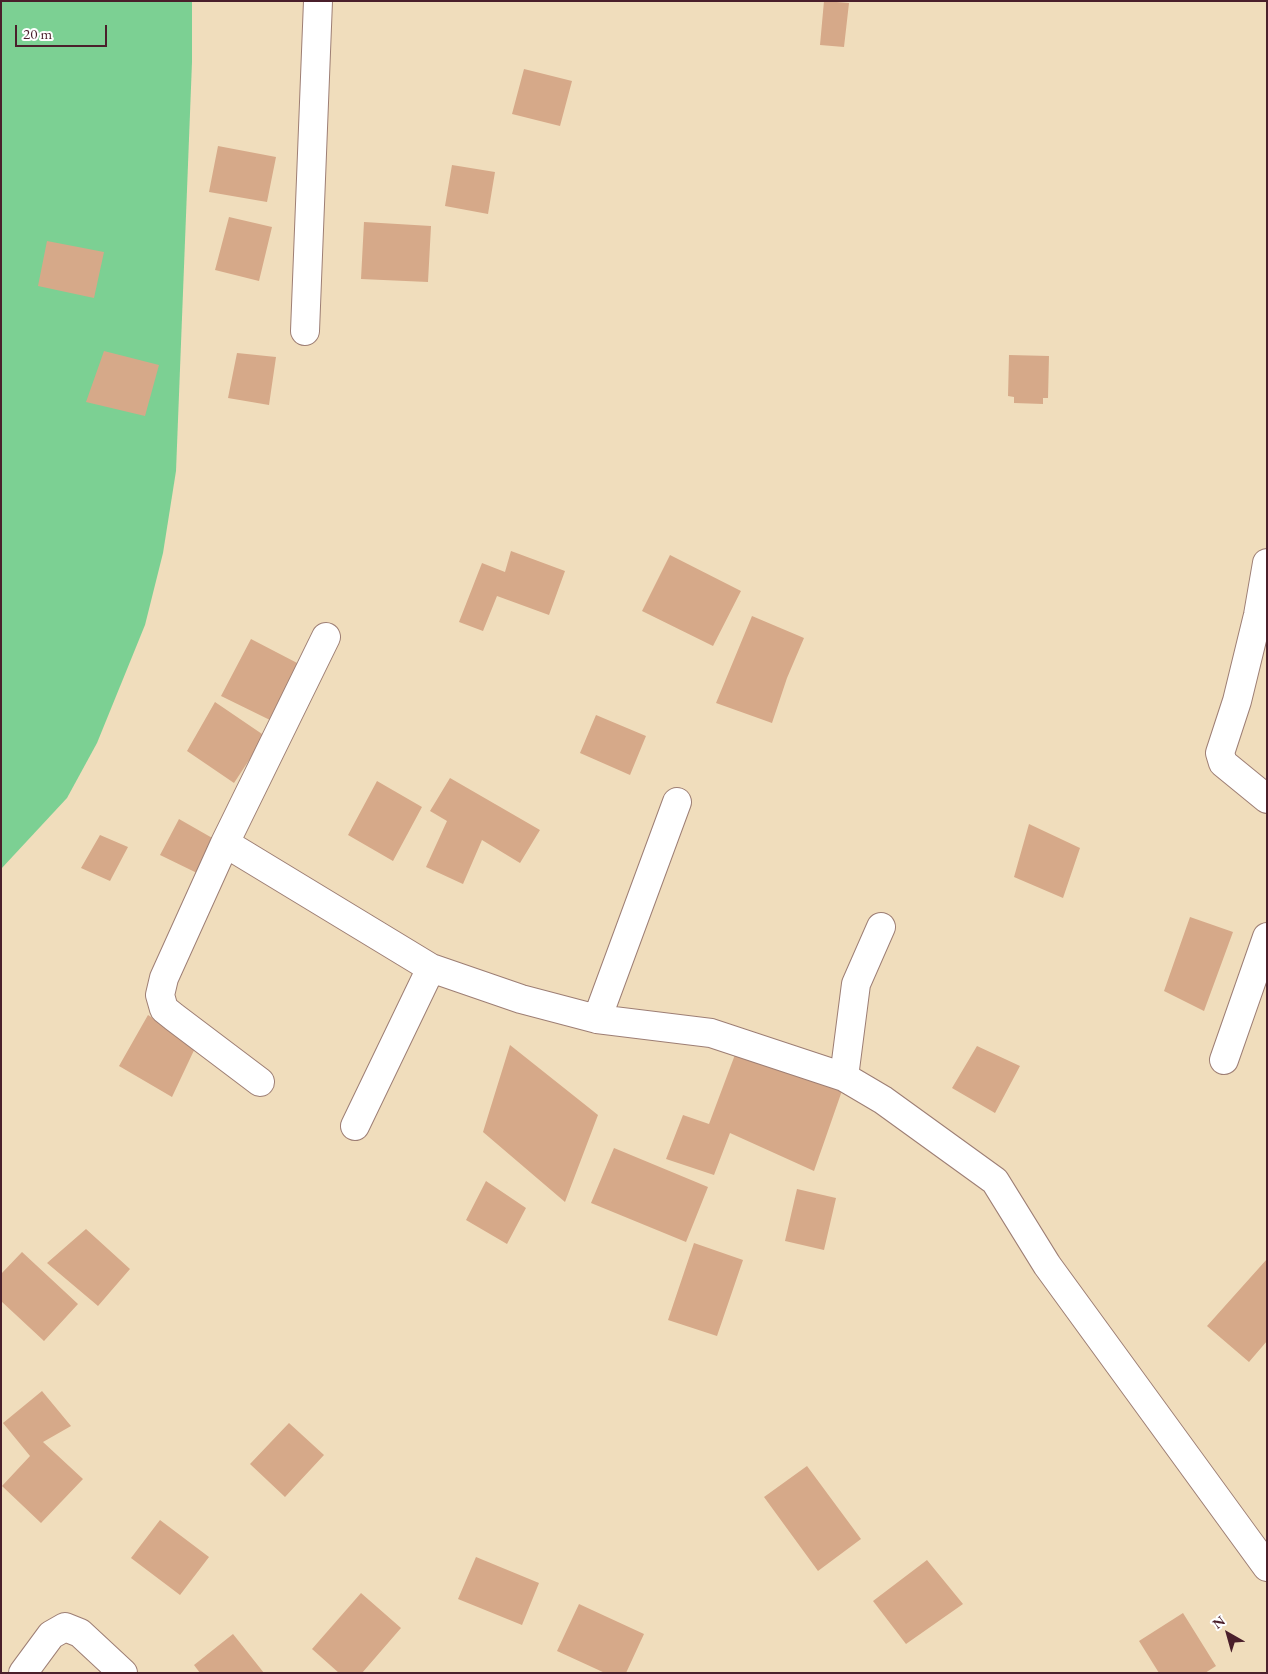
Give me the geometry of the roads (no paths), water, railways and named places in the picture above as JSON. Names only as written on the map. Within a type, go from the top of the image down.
[{"type":"street","points":[[305,330],[318,1]]},
{"type":"street","points":[[1267,563],[1258,615],[1236,701],[1220,753],[1223,763],[1267,799]]},
{"type":"street","points":[[260,1082],[164,1009],[160,995],[164,978],[225,843],[326,637]]},
{"type":"street","points":[[597,1019],[677,802]]},
{"type":"street","points":[[225,843],[431,968],[521,999],[597,1019],[711,1033],[844,1077],[883,1100],[995,1181],[1046,1265],[1267,1567]]},
{"type":"street","points":[[844,1077],[856,984],[881,927]]},
{"type":"street","points":[[1224,1060],[1267,937]]},
{"type":"street","points":[[355,1126],[431,968]]},
{"type":"street","points":[[22,1673],[51,1635],[65,1627],[80,1633],[123,1673]]}]
